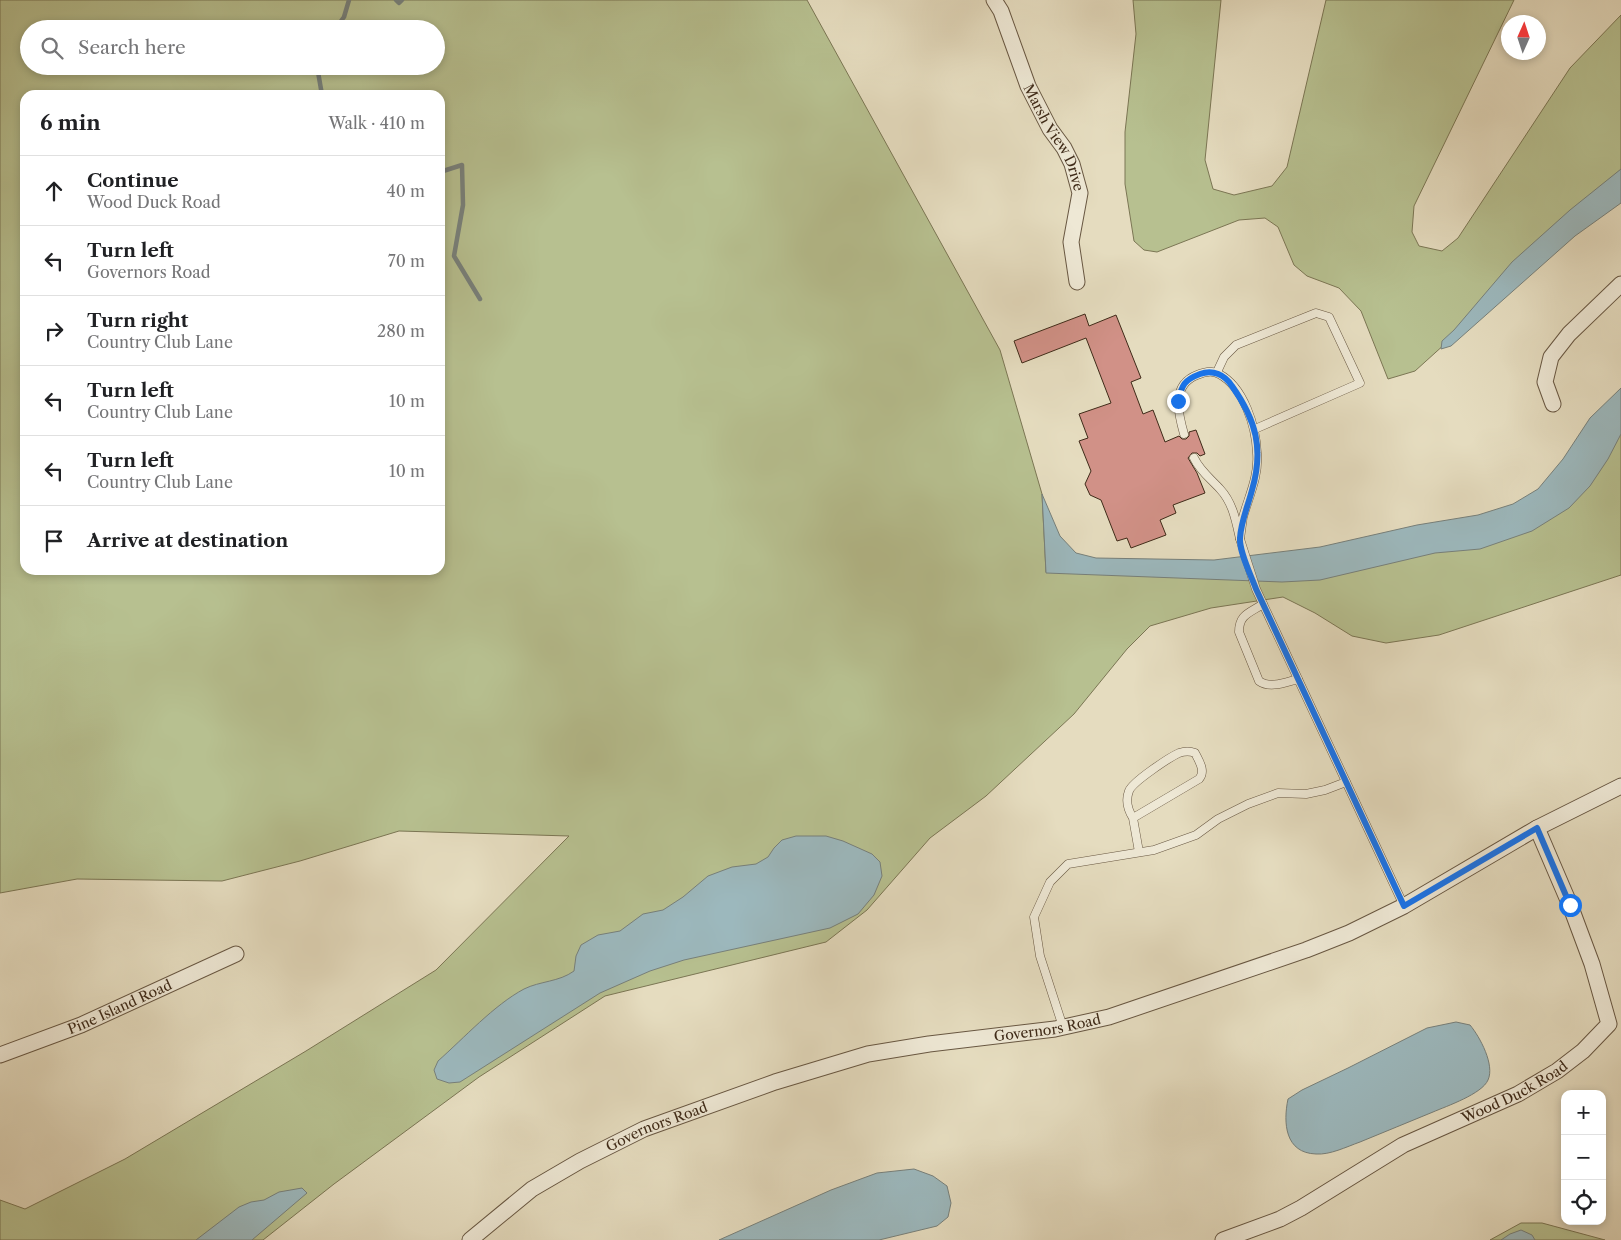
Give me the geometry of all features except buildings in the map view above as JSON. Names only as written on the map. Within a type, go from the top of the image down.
[{"type":"street","name":"Marsh View Drive","points":[[994,0],[1001,11],[1028,86],[1050,129],[1064,148],[1072,164],[1080,194],[1071,242],[1077,282]]},
{"type":"street","points":[[1554,404],[1545,382],[1551,357],[1569,334],[1621,284]]},
{"type":"street","name":"Governors Road","points":[[470,1240],[532,1190],[580,1160],[644,1129],[775,1082],[868,1054],[928,1044],[1063,1027],[1109,1017],[1306,950],[1404,906],[1537,828],[1621,786]]},
{"type":"street","name":"Wood Duck Road","points":[[1223,1240],[1287,1216],[1403,1145],[1518,1094],[1557,1071],[1615,1024],[1570,905],[1537,828]]},
{"type":"street","name":"Pine Island Road","points":[[0,1055],[81,1025],[236,954]]},
{"type":"lane","points":[[1217,372],[1224,357],[1236,345],[1316,313],[1329,317],[1360,382],[1254,429]]},
{"type":"lane","points":[[1184,434],[1179,417],[1178,401],[1181,386],[1190,377],[1205,372],[1217,372],[1229,381],[1246,405],[1254,429],[1258,455],[1256,472],[1243,517],[1240,540]]},
{"type":"lane","points":[[1194,458],[1230,503],[1242,552],[1256,589],[1404,906]]},
{"type":"lane","points":[[1263,604],[1242,617],[1239,623],[1239,632],[1259,681],[1269,686],[1298,679]]},
{"type":"lane","points":[[1133,818],[1202,776],[1202,769],[1195,753],[1190,751],[1180,753],[1135,782],[1128,792],[1127,805],[1133,818],[1139,852]]},
{"type":"lane","points":[[1063,1027],[1040,956],[1034,917],[1050,882],[1068,864],[1154,850],[1196,835],[1218,819],[1248,804],[1278,793],[1306,794],[1325,790],[1346,782]]},
{"type":"green space","points":[[0,0],[807,0],[1000,350],[1042,494],[1046,572],[1187,568],[1517,519],[1621,413],[1621,575],[1439,635],[1386,643],[1352,636],[1315,613],[1283,597],[1211,608],[1150,626],[1127,649],[1074,714],[986,796],[930,838],[867,910],[826,942],[605,996],[479,1077],[334,1184],[263,1240],[0,1240],[0,1200],[25,1209],[125,1159],[306,1051],[436,970],[569,836],[399,831],[300,861],[222,881],[77,879],[0,893]]},
{"type":"green space","points":[[1133,0],[1221,0],[1205,160],[1213,189],[1234,195],[1272,186],[1287,167],[1326,0],[1514,0],[1507,15],[1501,15],[1501,27],[1414,206],[1412,232],[1419,246],[1442,251],[1458,238],[1570,68],[1621,15],[1621,185],[1415,371],[1388,379],[1361,311],[1339,288],[1307,276],[1294,265],[1278,227],[1265,218],[1239,220],[1157,252],[1144,250],[1134,241],[1125,184],[1125,132],[1136,34]]},
{"type":"green space","points":[[1521,1223],[1542,1223],[1605,1240],[1490,1240]]},
{"type":"water","points":[[1621,169],[1621,203],[1575,236],[1451,346],[1441,349],[1442,341],[1454,330],[1512,262],[1570,210]]},
{"type":"water","points":[[1621,388],[1621,434],[1608,459],[1590,486],[1569,508],[1532,531],[1480,549],[1435,553],[1320,580],[1282,582],[1046,573],[1042,494],[1060,536],[1076,553],[1096,558],[1214,560],[1320,547],[1417,525],[1478,515],[1513,504],[1538,489],[1563,459],[1590,418]]},
{"type":"water","points":[[796,836],[826,836],[843,841],[872,854],[880,862],[882,876],[874,895],[858,914],[830,928],[684,960],[650,971],[600,993],[460,1082],[449,1083],[437,1079],[434,1070],[438,1061],[479,1022],[524,989],[568,975],[574,971],[576,956],[581,945],[598,935],[620,931],[643,914],[663,910],[683,897],[708,876],[732,867],[756,864],[768,857],[782,840]]},
{"type":"water","points":[[1456,1022],[1470,1025],[1482,1044],[1488,1059],[1490,1074],[1488,1080],[1479,1090],[1455,1103],[1332,1152],[1316,1154],[1306,1152],[1292,1142],[1286,1127],[1288,1099],[1302,1090],[1427,1028]]},
{"type":"water","points":[[914,1169],[933,1176],[947,1186],[951,1203],[948,1217],[937,1226],[879,1240],[719,1240],[831,1190],[877,1173]]},
{"type":"water","points":[[302,1188],[307,1193],[252,1240],[196,1240],[239,1207],[251,1202],[264,1200],[279,1192]]},
{"type":"water","points":[[1521,1230],[1532,1235],[1535,1240],[1501,1240],[1510,1234]]},
{"type":"waterway","points":[[342,20],[349,0]]},
{"type":"waterway","points":[[396,0],[399,3],[402,0]]},
{"type":"waterway","points":[[319,75],[321,90]]},
{"type":"waterway","points":[[445,170],[462,165],[463,205],[454,256],[480,299]]},
{"type":"route","points":[[1178,401],[1181,386],[1190,377],[1205,372],[1217,372],[1229,381],[1246,405],[1254,429],[1258,455],[1252,490],[1243,517],[1240,540],[1242,552],[1256,589],[1404,906],[1537,828],[1570,905]]}]
